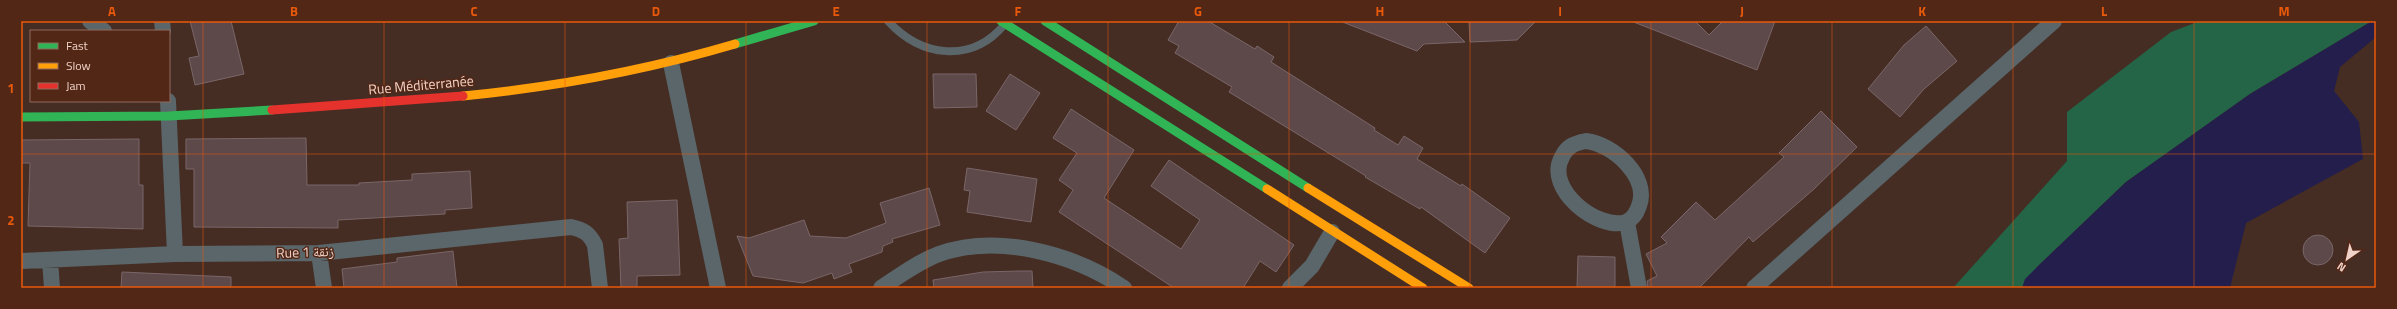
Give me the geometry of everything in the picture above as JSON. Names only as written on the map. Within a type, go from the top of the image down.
[{"type":"street","points":[[90,21],[103,30]]},
{"type":"street","name":"Rue Méditerranée","points":[[21,117],[169,108],[399,102],[514,91],[671,63],[814,21]]},
{"type":"street","points":[[1045,21],[1193,117],[1468,288]]},
{"type":"street","points":[[1754,288],[2054,21]]},
{"type":"street","points":[[1003,22],[1332,232],[1424,288]]},
{"type":"street","points":[[671,63],[718,288]]},
{"type":"street","points":[[169,108],[175,254]]},
{"type":"street","points":[[1577,142],[1597,143],[1619,157],[1636,176],[1642,189],[1642,197],[1636,214],[1627,222],[1614,223],[1604,221],[1575,204],[1564,192],[1557,176],[1557,168],[1564,153],[1570,146],[1577,142]]},
{"type":"street","points":[[1627,222],[1639,288]]},
{"type":"street","name":"Rue 1 زنقة","points":[[21,261],[175,254],[319,253],[571,227],[588,232],[595,245],[600,288]]},
{"type":"street","points":[[1290,288],[1312,266],[1332,232]]},
{"type":"street","points":[[881,288],[939,254],[979,247],[1040,250],[1085,266],[1124,288]]},
{"type":"street","points":[[319,253],[324,288]]},
{"type":"street","points":[[50,260],[52,288]]},
{"type":"lane","points":[[888,21],[915,42],[928,48],[955,51],[978,46],[992,38],[1003,22]]},
{"type":"green space","points":[[2200,21],[2372,21],[2250,94],[2126,182],[2037,267],[2022,288],[1953,288],[2067,161],[2067,112],[2171,32]]},
{"type":"shaded area","points":[[2372,21],[2376,21],[2376,37],[2340,67],[2334,91],[2359,122],[2363,159],[2246,223],[2230,288],[2022,288],[2025,279],[2126,182],[2250,94]]},
{"type":"building","points":[[190,21],[231,21],[244,74],[195,85],[189,58],[199,56]]},
{"type":"building","points":[[1179,21],[1208,21],[1255,49],[1257,46],[1274,57],[1271,62],[1375,128],[1374,130],[1398,145],[1404,136],[1423,148],[1417,159],[1461,186],[1462,184],[1510,218],[1485,253],[1421,207],[1420,209],[1365,177],[1366,176],[1229,92],[1232,87],[1175,53],[1179,46],[1168,40]]},
{"type":"building","points":[[1340,21],[1444,21],[1465,42],[1424,44],[1417,51]]},
{"type":"building","points":[[1469,21],[1536,21],[1517,40],[1470,42]]},
{"type":"building","points":[[1631,21],[1695,21],[1709,35],[1723,21],[1775,21],[1757,70]]},
{"type":"building","points":[[1926,26],[1957,61],[1924,89],[1900,117],[1868,89],[1904,45]]},
{"type":"building","points":[[933,74],[976,74],[977,107],[934,108]]},
{"type":"building","points":[[1010,74],[1040,93],[1016,130],[986,111]]},
{"type":"building","points":[[1071,109],[1134,150],[1104,198],[1181,249],[1200,220],[1151,186],[1169,160],[1294,245],[1276,272],[1260,261],[1243,288],[1174,288],[1059,212],[1073,190],[1059,180],[1077,153],[1053,138]]},
{"type":"building","points":[[1821,111],[1857,147],[1814,189],[1753,242],[1749,237],[1699,288],[1648,288],[1647,281],[1657,276],[1646,254],[1667,243],[1661,237],[1696,202],[1715,220],[1784,157],[1779,153]]},
{"type":"building","points":[[306,138],[307,185],[359,185],[359,183],[412,180],[412,174],[470,171],[472,208],[445,210],[445,214],[338,220],[338,228],[194,227],[194,169],[186,169],[186,139]]},
{"type":"building","points":[[139,139],[139,185],[143,185],[143,229],[28,226],[30,163],[21,163],[21,140]]},
{"type":"building","points":[[967,168],[1037,179],[1031,222],[967,212],[970,191],[964,190]]},
{"type":"building","points":[[929,188],[940,225],[892,239],[893,242],[883,246],[882,252],[849,264],[852,272],[834,279],[832,273],[803,283],[753,276],[737,236],[749,238],[804,220],[810,236],[846,238],[886,223],[880,203]]},
{"type":"building","points":[[677,200],[680,275],[637,276],[637,288],[621,288],[619,239],[628,238],[627,202]]},
{"type":"building","points":[[2318,235],[2329,239],[2333,250],[2329,261],[2318,265],[2307,261],[2303,250],[2307,239]]},
{"type":"building","points":[[453,251],[457,288],[344,288],[342,269],[397,262],[397,258]]},
{"type":"building","points":[[1578,256],[1615,257],[1615,288],[1577,288]]},
{"type":"building","points":[[1032,271],[1033,288],[934,288],[933,280],[983,272]]},
{"type":"building","points":[[122,272],[231,277],[231,288],[121,288]]},
{"type":"traffic: fast","points":[[735,44],[814,21]]},
{"type":"traffic: fast","points":[[1001,21],[1267,189]]},
{"type":"traffic: fast","points":[[1045,21],[1308,188]]},
{"type":"traffic: fast","points":[[21,117],[169,116],[272,110]]},
{"type":"traffic: slow","points":[[463,96],[532,88],[635,70],[735,44]]},
{"type":"traffic: slow","points":[[1308,188],[1469,288]]},
{"type":"traffic: slow","points":[[1267,189],[1423,288]]},
{"type":"traffic: jam","points":[[272,110],[463,96]]}]
